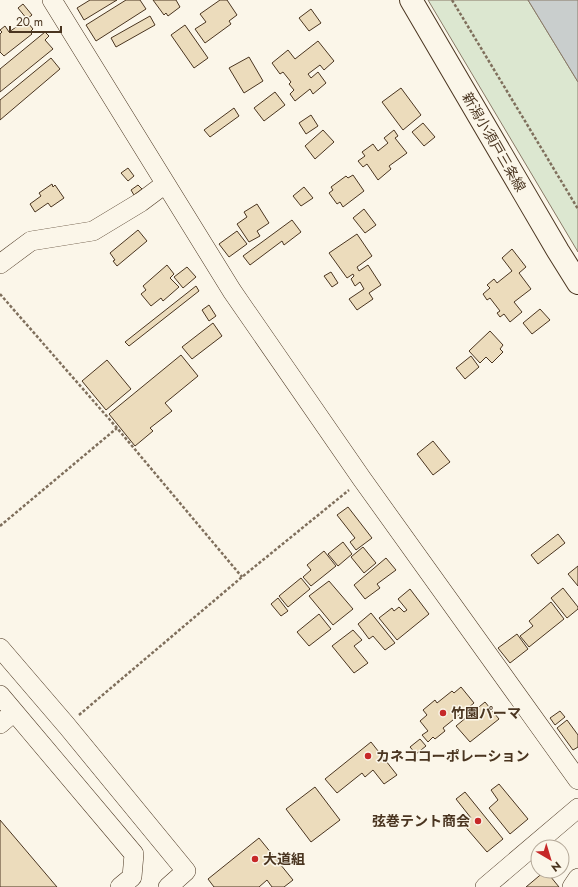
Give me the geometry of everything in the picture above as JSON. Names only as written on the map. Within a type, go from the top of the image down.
[{"type":"main road","name":"新潟小須戸三条線","points":[[411,0],[578,283]]},
{"type":"street","points":[[52,0],[232,291],[362,479],[578,780]]},
{"type":"street","points":[[0,264],[31,241],[93,231],[141,202],[165,184]]},
{"type":"street","points":[[0,648],[67,726],[186,871],[168,887]]},
{"type":"street","points":[[0,695],[134,854],[132,877],[120,887]]},
{"type":"street","points":[[0,724],[14,712]]},
{"type":"street","points":[[485,887],[578,808]]},
{"type":"street","points":[[572,887],[578,878]]},
{"type":"path","points":[[452,0],[578,209]]},
{"type":"path","points":[[0,294],[117,428],[242,577]]},
{"type":"path","points":[[0,526],[117,428]]},
{"type":"path","points":[[67,726],[242,577],[362,479]]},
{"type":"green space","points":[[428,0],[528,0],[578,82],[578,252]]},
{"type":"shaded area","points":[[528,0],[578,0],[578,82]]},
{"type":"building","points":[[90,0],[117,0],[84,20],[77,8]]},
{"type":"building","points":[[126,0],[140,0],[146,9],[96,41],[86,25]]},
{"type":"building","points":[[153,0],[176,0],[180,7],[168,16],[166,13],[164,15]]},
{"type":"building","points":[[220,0],[227,0],[237,15],[229,21],[231,24],[205,43],[195,29],[206,22],[200,14]]},
{"type":"building","points":[[23,4],[32,15],[27,19],[18,8]]},
{"type":"building","points":[[311,9],[321,23],[309,31],[299,18]]},
{"type":"building","points":[[150,16],[155,25],[116,47],[111,38]]},
{"type":"building","points":[[22,23],[24,26],[28,23],[33,29],[30,32],[32,34],[4,56],[0,52],[0,34],[2,32],[0,30],[5,26],[9,32]]},
{"type":"building","points":[[185,25],[208,58],[194,68],[171,35]]},
{"type":"building","points":[[45,32],[49,36],[45,40],[53,49],[0,92],[0,69]]},
{"type":"building","points":[[318,41],[334,61],[324,70],[320,65],[308,74],[311,78],[318,72],[326,83],[313,94],[310,89],[295,101],[290,94],[294,90],[289,84],[291,82],[283,72],[280,74],[272,63],[288,50],[295,59]]},
{"type":"building","points":[[249,57],[263,81],[244,93],[229,68]]},
{"type":"building","points":[[51,58],[60,69],[0,120],[0,100]]},
{"type":"building","points":[[401,88],[421,115],[403,130],[382,102]]},
{"type":"building","points":[[275,92],[285,105],[264,121],[254,108]]},
{"type":"building","points":[[234,108],[239,116],[210,137],[204,130]]},
{"type":"building","points":[[311,115],[318,126],[306,134],[299,123]]},
{"type":"building","points":[[423,123],[435,137],[424,146],[412,132]]},
{"type":"building","points":[[323,130],[334,142],[315,159],[305,146]]},
{"type":"building","points":[[394,130],[398,136],[395,138],[407,153],[389,166],[391,169],[378,180],[367,164],[363,167],[358,161],[365,156],[362,152],[373,144],[378,151],[388,143],[384,138]]},
{"type":"building","points":[[128,168],[134,176],[128,181],[121,173]]},
{"type":"building","points":[[353,175],[364,191],[343,207],[340,202],[337,204],[329,193],[333,190],[331,187],[346,176],[348,178]]},
{"type":"building","points":[[52,184],[53,187],[55,185],[64,198],[51,207],[48,203],[35,212],[30,204],[41,196],[39,193]]},
{"type":"building","points":[[138,185],[142,189],[134,195],[131,190]]},
{"type":"building","points":[[304,187],[313,198],[301,206],[293,196]]},
{"type":"building","points":[[257,204],[269,223],[257,231],[260,236],[249,242],[237,224],[247,217],[244,212]]},
{"type":"building","points":[[364,209],[376,225],[365,233],[353,218]]},
{"type":"building","points":[[292,220],[301,232],[284,245],[282,241],[250,265],[243,256]]},
{"type":"building","points":[[138,230],[147,241],[117,266],[110,253]]},
{"type":"building","points":[[237,231],[247,244],[229,257],[219,244]]},
{"type":"building","points":[[357,234],[372,256],[357,267],[359,271],[368,265],[381,285],[369,293],[373,299],[357,310],[349,299],[364,289],[360,282],[355,286],[351,279],[354,276],[353,274],[347,278],[329,253]]},
{"type":"building","points":[[512,249],[526,267],[519,273],[531,289],[514,302],[522,312],[510,322],[504,314],[500,317],[497,313],[500,311],[490,298],[487,300],[483,294],[490,288],[487,285],[494,279],[497,283],[512,271],[502,258]]},
{"type":"building","points":[[167,265],[174,274],[170,278],[179,287],[163,301],[161,298],[151,306],[141,294],[146,290],[143,286]]},
{"type":"building","points":[[187,267],[196,277],[183,288],[174,277]]},
{"type":"building","points":[[331,272],[338,283],[332,287],[324,276]]},
{"type":"building","points":[[196,286],[199,291],[129,346],[125,342]]},
{"type":"building","points":[[209,305],[216,316],[209,321],[202,310]]},
{"type":"building","points":[[540,309],[550,320],[532,334],[523,323]]},
{"type":"building","points":[[213,323],[222,336],[192,359],[182,347]]},
{"type":"building","points":[[490,331],[503,345],[500,349],[503,352],[492,363],[486,357],[480,363],[469,351]]},
{"type":"building","points":[[181,355],[198,376],[165,403],[172,411],[150,428],[153,431],[135,446],[109,414]]},
{"type":"building","points":[[471,356],[479,367],[465,379],[456,368]]},
{"type":"building","points":[[107,360],[131,389],[106,410],[82,381]]},
{"type":"building","points":[[433,441],[450,462],[433,475],[417,454]]},
{"type":"building","points":[[348,507],[372,538],[356,550],[350,542],[355,538],[337,515]]},
{"type":"building","points":[[558,534],[565,543],[538,564],[531,555]]},
{"type":"building","points":[[343,542],[352,554],[338,566],[328,554]]},
{"type":"building","points":[[363,547],[376,563],[364,573],[351,557]]},
{"type":"building","points":[[324,551],[336,566],[311,586],[303,577],[311,570],[307,565]]},
{"type":"building","points":[[386,558],[396,570],[377,584],[380,588],[365,599],[354,585]]},
{"type":"building","points":[[578,566],[578,586],[568,574]]},
{"type":"building","points":[[301,578],[310,589],[288,607],[279,596]]},
{"type":"building","points":[[329,581],[353,609],[333,625],[309,596]]},
{"type":"building","points":[[563,588],[578,607],[578,609],[567,618],[551,598]]},
{"type":"building","points":[[410,589],[429,614],[397,640],[379,618],[392,608],[394,611],[399,607],[404,612],[407,610],[398,599]]},
{"type":"building","points":[[278,598],[288,611],[281,616],[271,604]]},
{"type":"building","points":[[551,602],[564,619],[529,647],[520,636],[533,626],[529,621]]},
{"type":"building","points":[[371,613],[395,643],[385,650],[373,636],[369,639],[358,624]]},
{"type":"building","points":[[319,614],[331,629],[309,646],[297,632]]},
{"type":"building","points":[[353,630],[362,640],[354,646],[368,663],[354,673],[332,646]]},
{"type":"building","points":[[517,634],[528,649],[510,663],[498,648]]},
{"type":"building","name":"竹園パーマ","points":[[461,687],[474,703],[443,728],[445,731],[435,739],[433,737],[428,742],[422,735],[428,731],[420,721],[427,715],[423,710],[435,700],[437,703],[452,691],[454,693]]},
{"type":"building","points":[[485,702],[499,719],[470,742],[456,726]]},
{"type":"building","points":[[560,711],[565,717],[555,725],[550,718]]},
{"type":"building","points":[[567,720],[578,735],[578,747],[573,750],[557,728]]},
{"type":"building","points":[[420,739],[426,746],[416,754],[410,747]]},
{"type":"building","name":"カネココーポレーション","points":[[371,742],[397,775],[384,784],[373,770],[365,777],[362,773],[337,793],[325,779]]},
{"type":"building","points":[[499,784],[528,819],[510,834],[489,808],[498,800],[491,790]]},
{"type":"building","points":[[315,787],[340,820],[311,842],[286,809]]},
{"type":"building","name":"弦巻テント商会","points":[[465,792],[503,839],[487,852],[463,824],[471,818],[456,799]]},
{"type":"building","points":[[0,820],[57,887],[0,887]]},
{"type":"building","name":"大道組","points":[[259,838],[293,880],[284,887],[272,887],[267,880],[259,887],[214,887],[208,879]]},
{"type":"building","points":[[536,879],[552,879],[559,887],[526,887]]},
{"type":"place","name":"竹園パーマ","points":[[443,713]]},
{"type":"place","name":"カネココーポレーション","points":[[368,756]]},
{"type":"place","name":"弦巻テント商会","points":[[478,821]]},
{"type":"place","name":"大道組","points":[[255,859]]}]
